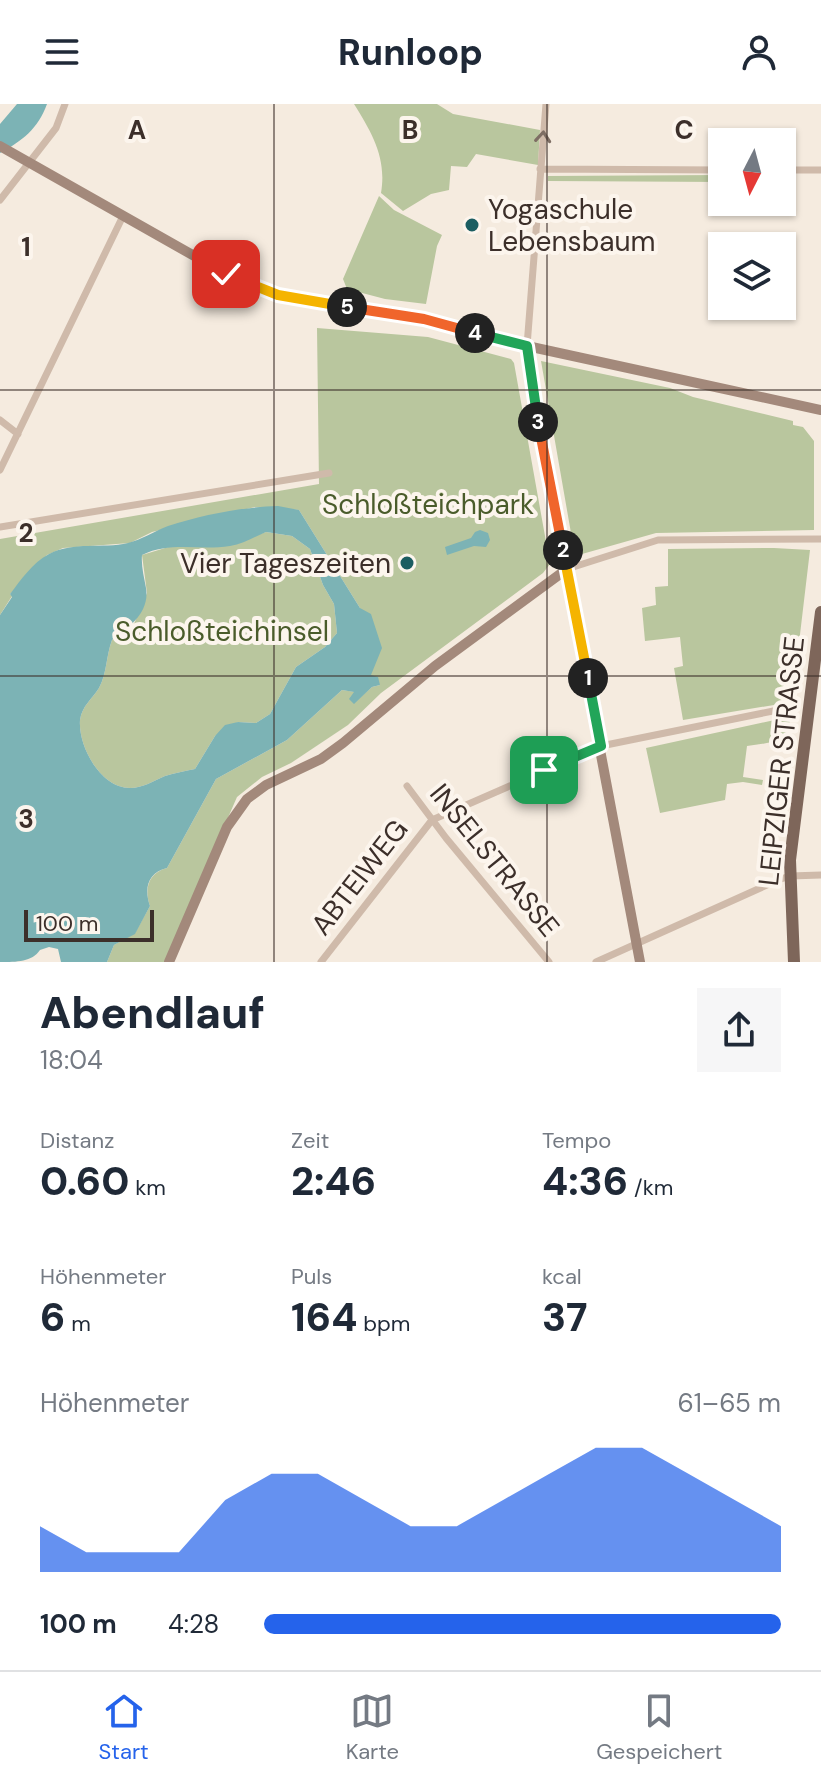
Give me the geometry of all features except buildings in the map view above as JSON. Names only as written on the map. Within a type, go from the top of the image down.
[{"type":"main road","points":[[4,149],[226,274],[268,292],[300,300],[424,319],[527,346],[821,410]]},
{"type":"main road","points":[[527,346],[536,410],[640,962]]},
{"type":"main road","points":[[169,962],[227,827],[247,799],[266,785],[321,759],[435,666],[567,569]]},
{"type":"main road","name":"LEIPZIGER STRASSE","points":[[794,962],[790,876],[795,811],[821,612]]},
{"type":"street","points":[[0,200],[56,128],[65,104]]},
{"type":"street","points":[[527,346],[546,104]]},
{"type":"street","points":[[540,169],[708,170]]},
{"type":"street","points":[[796,170],[821,170]]},
{"type":"street","points":[[0,470],[123,216]]},
{"type":"street","points":[[0,420],[18,434]]},
{"type":"street","points":[[0,527],[329,473]]},
{"type":"street","points":[[567,569],[658,540],[821,539]]},
{"type":"street","points":[[432,820],[601,746],[788,708]]},
{"type":"street","name":"INSELSTRASSE","points":[[407,786],[549,962]]},
{"type":"street","name":"ABTEIWEG","points":[[321,962],[432,820]]},
{"type":"street","points":[[596,962],[790,876],[821,875]]},
{"type":"green space","points":[[354,104],[437,104],[453,114],[540,130],[538,165],[476,154],[467,167],[451,166],[449,190],[431,194],[403,211],[381,193],[380,157]]},
{"type":"green space","points":[[708,175],[708,182],[548,181],[548,176]]},
{"type":"green space","points":[[379,196],[394,210],[442,235],[426,304],[385,299],[347,289],[343,279]]},
{"type":"green space","name":"Schloßteichpark","points":[[317,328],[428,337],[511,359],[550,564],[543,573],[381,693],[348,725],[291,763],[262,777],[237,797],[165,962],[107,962],[114,945],[135,933],[150,906],[147,894],[149,882],[155,874],[167,868],[216,779],[287,740],[342,690],[355,692],[354,703],[372,687],[380,685],[371,676],[360,608],[299,510],[255,507],[152,532],[130,543],[63,548],[47,555],[10,594],[12,596],[0,615],[0,539],[319,484]]},
{"type":"green space","points":[[541,361],[670,388],[693,397],[793,421],[793,425],[803,427],[814,441],[814,530],[656,533],[575,556]]},
{"type":"green space","name":"Schloßteichinsel","points":[[266,532],[292,536],[310,549],[323,585],[334,604],[337,633],[325,647],[296,667],[270,714],[256,723],[238,722],[215,736],[195,769],[168,775],[135,788],[110,781],[101,774],[87,753],[80,720],[102,682],[112,640],[134,624],[147,593],[142,555],[175,545]]},
{"type":"green space","points":[[668,549],[810,550],[792,702],[683,720],[674,668],[683,666],[680,637],[645,641],[642,608],[656,605],[655,587],[668,586]]},
{"type":"green space","points":[[784,718],[790,721],[780,738],[747,746],[743,777],[763,780],[762,785],[743,782],[727,784],[725,800],[660,813],[646,748]]},
{"type":"water","points":[[17,104],[47,104],[39,121],[28,133],[0,153],[0,124]]},
{"type":"water","points":[[278,506],[299,510],[360,608],[371,614],[382,648],[371,675],[378,677],[380,685],[372,687],[354,704],[349,699],[354,692],[342,690],[287,740],[216,779],[167,868],[151,878],[147,894],[150,906],[135,934],[114,945],[107,962],[61,962],[58,949],[49,947],[28,959],[0,962],[0,615],[12,597],[10,594],[37,562],[59,550],[128,543],[194,518]],"holes":[[[266,532],[292,536],[310,549],[323,585],[334,604],[337,633],[325,647],[296,667],[270,714],[256,723],[225,725],[195,769],[168,775],[135,788],[110,781],[101,774],[87,753],[80,720],[102,682],[112,640],[137,618],[145,605],[142,555],[164,548],[230,546]]]},
{"type":"water","points":[[480,530],[488,533],[490,540],[486,547],[474,546],[447,555],[445,547],[471,538]]},
{"type":"place","name":"Yogaschule Lebensbaum","points":[[472,225]]},
{"type":"place","name":"Vier Tageszeiten","points":[[407,563]]},
{"type":"route","points":[[226,274],[278,295],[424,319],[527,346],[536,410],[601,746],[544,770]]}]
